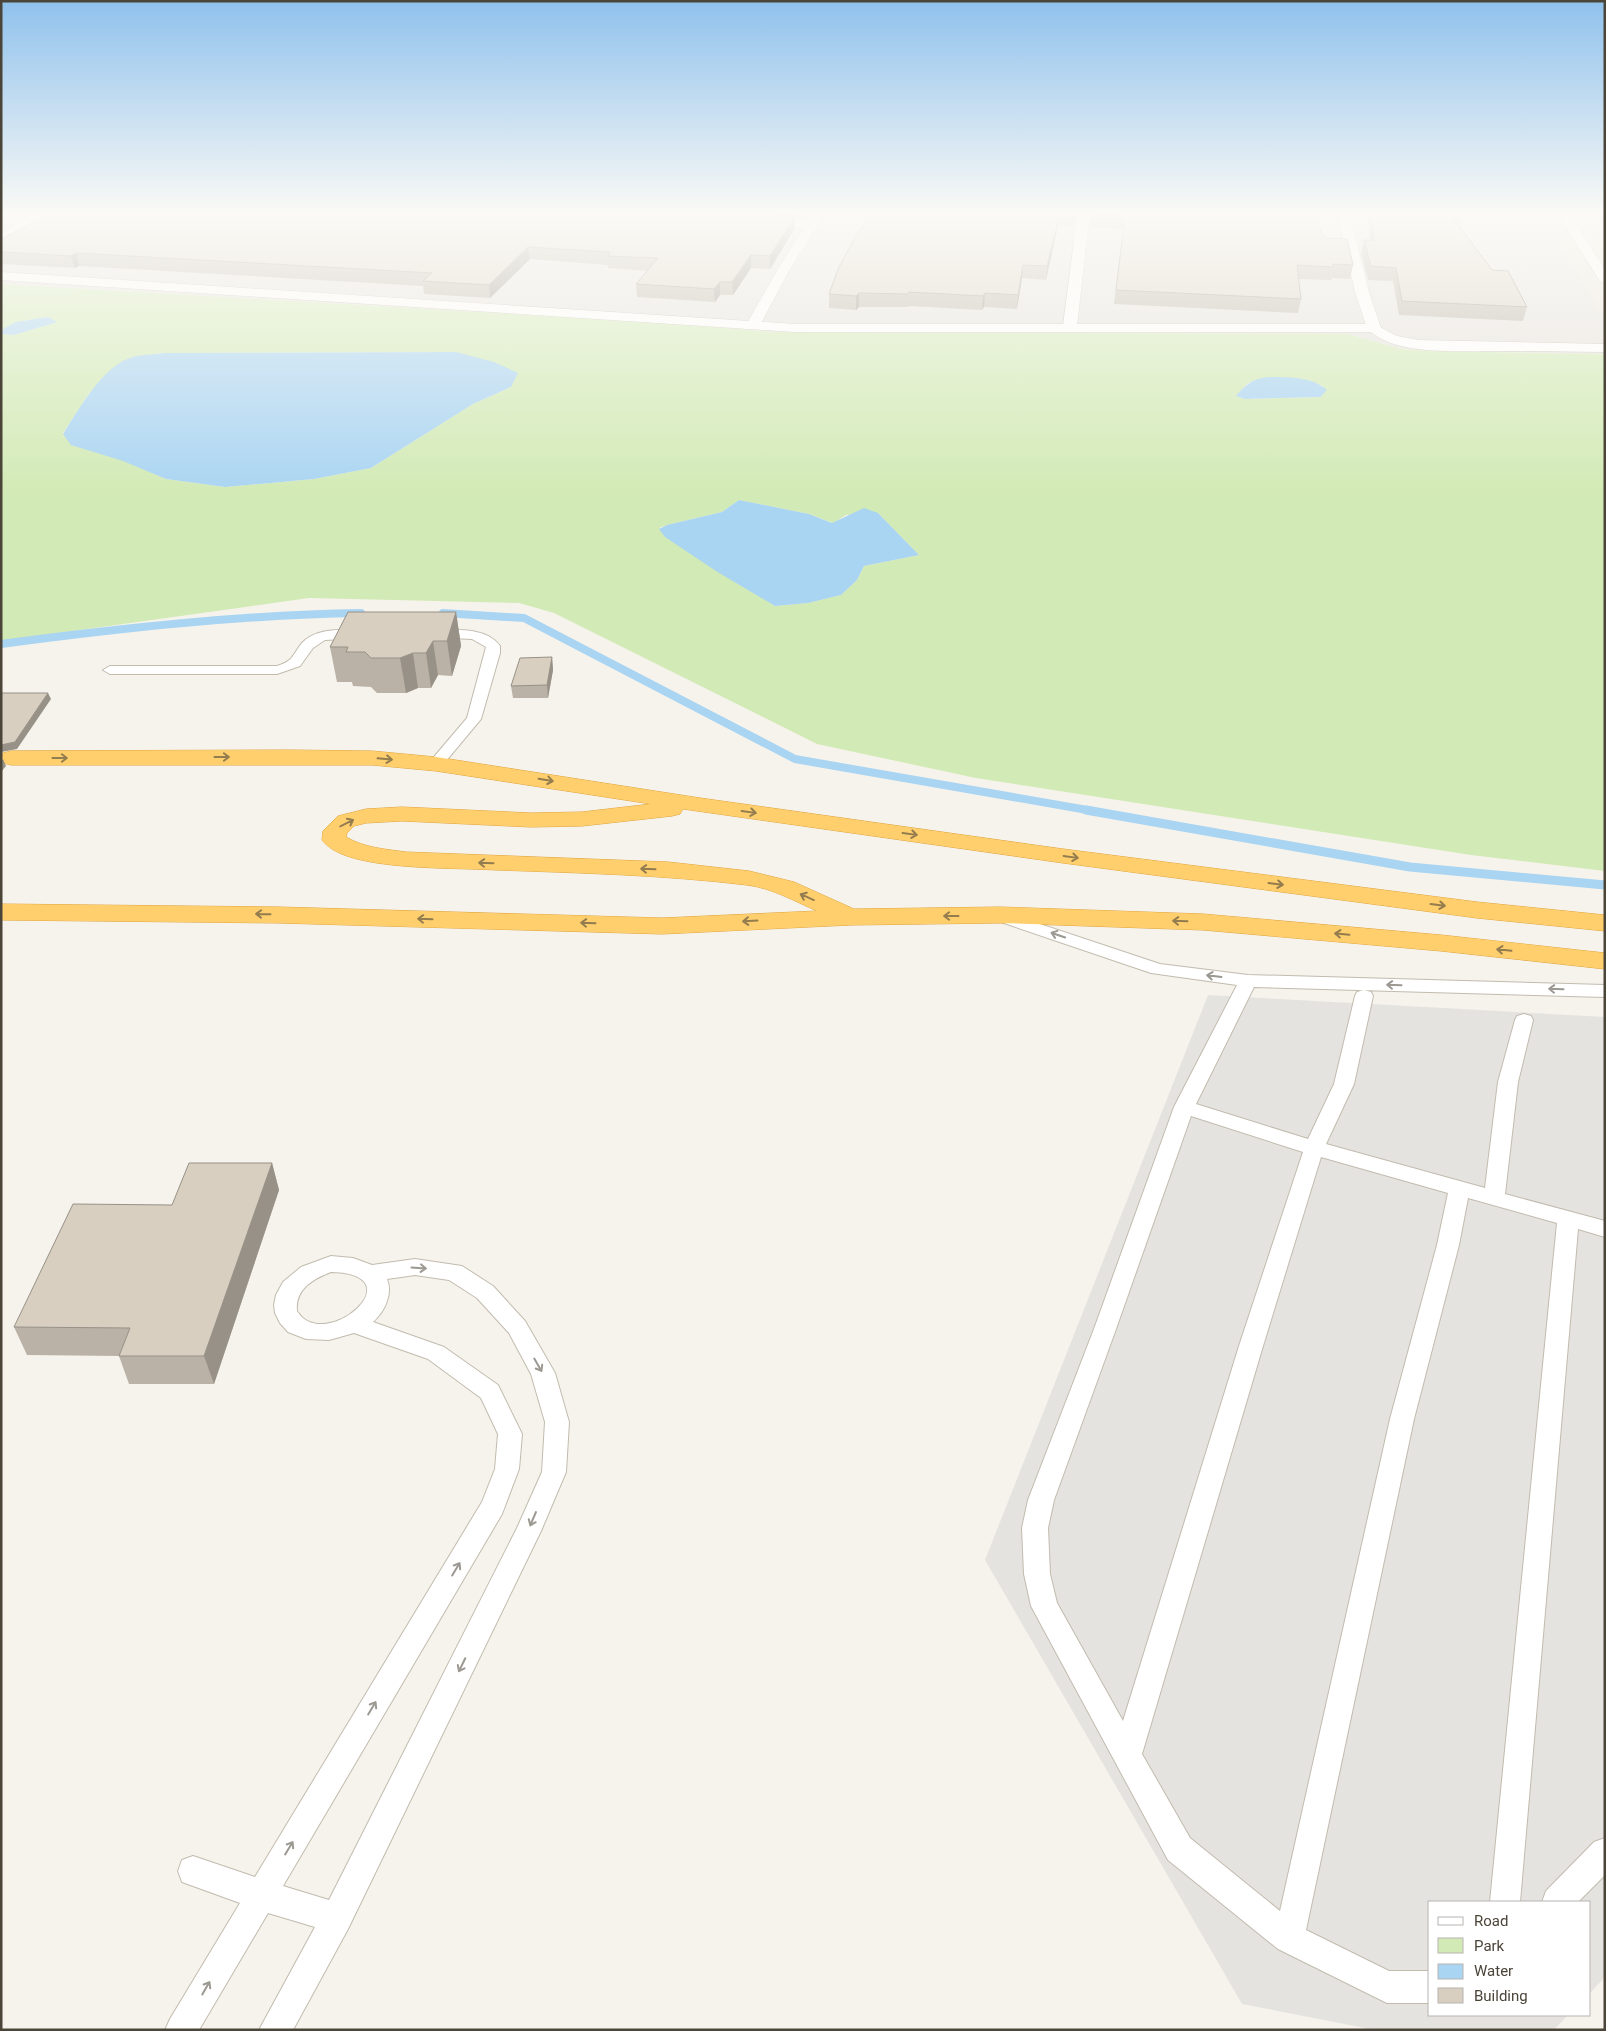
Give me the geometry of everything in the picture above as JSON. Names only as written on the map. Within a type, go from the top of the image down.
[{"type":"highway","points":[[11,758],[372,758],[436,764],[700,805],[1228,878],[1477,910],[1605,923]]},
{"type":"highway","points":[[700,805],[582,819],[531,820],[402,814],[366,816],[346,821],[335,831],[334,840],[345,847],[365,854],[406,859],[668,869],[749,878],[785,887],[852,917]]},
{"type":"highway","points":[[1,912],[279,914],[662,926],[852,917],[1000,916],[1203,922],[1441,943],[1605,961]]},
{"type":"street","points":[[459,306],[795,328],[1070,326],[1374,328],[1398,341],[1426,345],[1605,348]]},
{"type":"street","points":[[754,325],[764,306]]},
{"type":"street","points":[[1070,326],[1072,306]]},
{"type":"street","points":[[1367,306],[1374,328]]},
{"type":"lane","points":[[110,670],[277,670],[290,667],[299,661],[309,643],[318,639],[342,634],[375,634]]},
{"type":"lane","points":[[423,634],[461,634],[482,638],[493,646],[494,653],[474,719],[436,764]]},
{"type":"lane","points":[[1000,916],[1157,969],[1248,981],[1605,991]]},
{"type":"lane","points":[[1248,981],[1184,1107],[1105,1329],[1041,1500],[1035,1528],[1037,1574],[1044,1606],[1179,1849],[1289,1938],[1388,1987],[1428,1987]]},
{"type":"lane","points":[[1127,1756],[1250,1346],[1314,1148],[1344,1084],[1364,996]]},
{"type":"lane","points":[[1494,1198],[1508,1082],[1524,1020]]},
{"type":"lane","points":[[1184,1107],[1314,1148],[1605,1228]]},
{"type":"lane","points":[[1289,1938],[1402,1419],[1448,1245],[1459,1189]]},
{"type":"lane","points":[[1506,1901],[1568,1218]]},
{"type":"lane","points":[[331,1264],[346,1264],[360,1267],[370,1273],[377,1282],[379,1292],[375,1304],[366,1315],[354,1324],[340,1330],[324,1332],[303,1328],[288,1318],[285,1307],[286,1296],[303,1275],[316,1268],[331,1264]]},
{"type":"lane","points":[[275,2030],[337,1918],[528,1531],[554,1472],[557,1422],[543,1373],[516,1327],[485,1292],[454,1272],[415,1267],[370,1273]]},
{"type":"lane","points":[[181,2030],[493,1506],[507,1469],[510,1434],[490,1392],[436,1354],[354,1324]]},
{"type":"lane","points":[[1559,1901],[1605,1853]]},
{"type":"lane","points":[[193,1871],[260,1895],[337,1918]]},
{"type":"shaded area","points":[[373,306],[1597,306],[1605,319],[1605,354],[1426,351],[1401,349],[1348,334],[773,332],[667,323]]},
{"type":"shaded area","points":[[1596,306],[1605,306],[1605,320]]},
{"type":"shaded area","points":[[1208,995],[1605,1017],[1605,1977],[1591,1992],[1591,1901],[1428,1901],[1428,2016],[1567,2016],[1554,2030],[1375,2030],[1242,2004],[985,1560]]},
{"type":"green space","points":[[1,306],[373,306],[667,323],[773,332],[1348,334],[1401,349],[1426,351],[1605,354],[1605,871],[1471,855],[976,778],[817,744],[554,613],[519,603],[309,598],[1,641]],"holes":[[[48,317],[56,322],[14,335],[2,333],[16,322]],[[456,352],[511,387],[473,404],[371,468],[314,479],[225,487],[166,479],[63,433],[90,392],[133,357],[164,353]],[[1267,377],[1302,379],[1323,386],[1320,397],[1245,399],[1236,396],[1248,383]],[[739,500],[809,514],[833,523],[846,515],[878,513],[919,555],[864,566],[857,580],[841,595],[808,603],[775,606],[659,528],[722,512]]]},
{"type":"water","points":[[48,317],[57,322],[14,335],[2,334],[3,329],[16,322]]},
{"type":"water","points":[[456,352],[494,362],[518,373],[511,387],[473,404],[371,468],[314,479],[225,487],[166,479],[123,461],[71,445],[63,434],[84,401],[102,378],[122,362],[137,356],[164,353]]},
{"type":"water","points":[[1267,377],[1290,377],[1306,380],[1321,385],[1327,390],[1320,397],[1245,399],[1236,396],[1249,383]]},
{"type":"water","points":[[739,500],[809,514],[832,523],[864,508],[878,513],[919,555],[864,566],[857,580],[841,595],[808,603],[775,606],[716,571],[665,537],[659,529],[667,525],[722,512]]},
{"type":"building","points":[[348,612],[456,612],[447,641],[433,641],[426,653],[413,653],[400,658],[371,658],[365,652],[346,652],[348,647],[330,647]]},
{"type":"building","points":[[552,657],[547,685],[511,686],[520,658]]},
{"type":"building","points":[[1,693],[48,693],[15,742],[1,745]]},
{"type":"building","points":[[189,1163],[272,1163],[204,1356],[119,1356],[130,1328],[14,1327],[73,1204],[172,1205]]},
{"type":"waterway","points":[[1,644],[226,619],[361,613]]},
{"type":"waterway","points":[[443,613],[524,618],[795,759],[1093,811]]},
{"type":"waterway","points":[[1086,810],[1410,867],[1605,885]]}]
